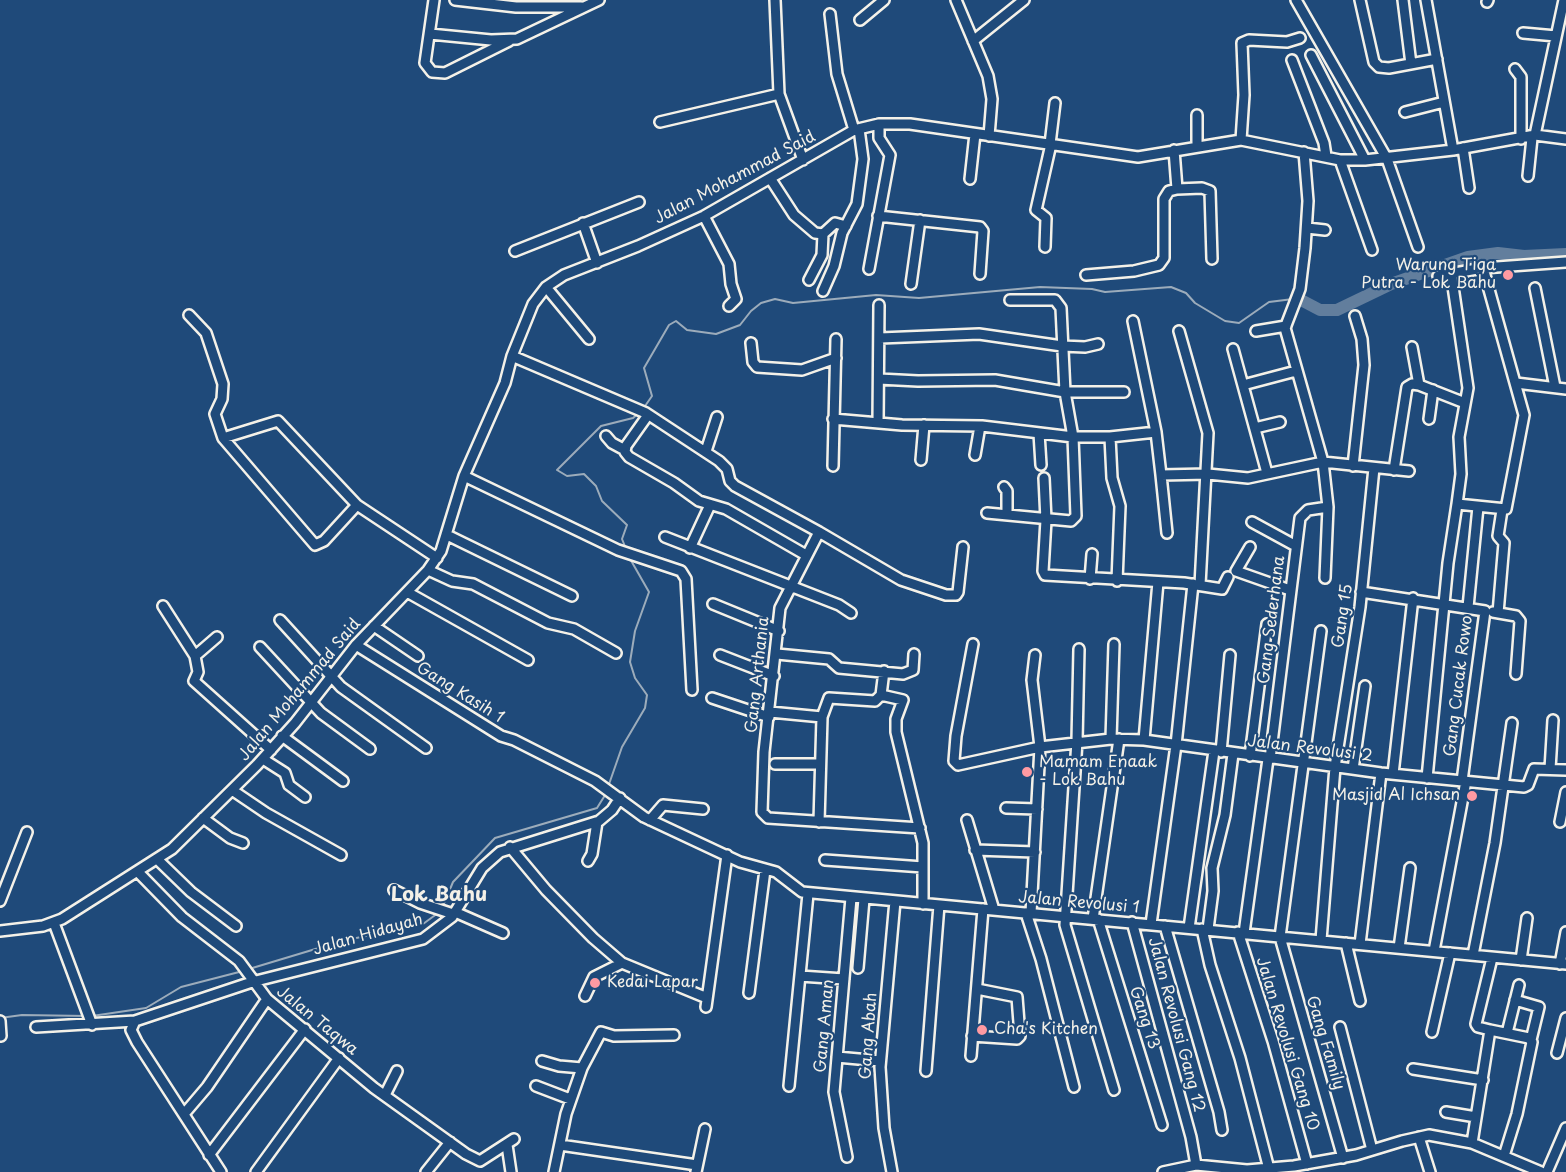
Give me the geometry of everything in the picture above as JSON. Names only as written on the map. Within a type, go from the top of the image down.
[{"type":"street","points":[[434,0],[425,63],[432,72],[441,74],[461,67],[511,40],[598,0]]},
{"type":"street","points":[[455,0],[516,7],[585,7]]},
{"type":"street","points":[[775,0],[779,94],[803,160]]},
{"type":"street","points":[[860,20],[884,0]]},
{"type":"street","points":[[956,0],[983,61],[989,84],[992,107],[988,136]]},
{"type":"street","points":[[973,41],[1024,0]]},
{"type":"street","points":[[1296,0],[1387,159],[1418,247]]},
{"type":"street","points":[[1360,0],[1374,62],[1383,68],[1437,59]]},
{"type":"street","points":[[1403,0],[1411,64]]},
{"type":"street","points":[[1426,0],[1444,102],[1469,188]]},
{"type":"street","points":[[1528,176],[1533,137],[1564,0]]},
{"type":"street","points":[[823,291],[846,226],[858,204],[863,159],[856,129],[837,74],[830,14]]},
{"type":"street","points":[[1523,33],[1556,36]]},
{"type":"street","points":[[430,34],[511,40]]},
{"type":"street","points":[[1241,140],[1244,95],[1242,43],[1249,40],[1287,42],[1300,38]]},
{"type":"street","points":[[1311,55],[1365,160]]},
{"type":"street","points":[[1292,60],[1324,143],[1326,156]]},
{"type":"street","points":[[1515,69],[1521,77],[1521,139]]},
{"type":"street","points":[[660,122],[779,94]]},
{"type":"street","points":[[1405,112],[1444,102]]},
{"type":"street","points":[[1045,247],[1046,218],[1036,210],[1051,144],[1055,103]]},
{"type":"street","points":[[1197,115],[1197,147]]},
{"type":"street","points":[[869,269],[890,155],[884,143],[883,123]]},
{"type":"street","name":"Jalan Mohammad Said","points":[[0,931],[26,929],[54,922],[158,860],[263,759],[356,645],[428,570],[437,558],[447,535],[464,476],[505,382],[512,356],[533,304],[546,287],[564,275],[704,216],[856,129],[883,123],[1138,157],[1241,140],[1340,160],[1365,160],[1387,159],[1533,137],[1566,139]]},
{"type":"street","points":[[970,179],[975,134]]},
{"type":"street","points":[[1174,150],[1177,189]]},
{"type":"street","points":[[1304,152],[1307,228],[1300,289],[1286,326],[1296,371],[1323,462],[1328,507],[1325,578]]},
{"type":"street","points":[[1340,160],[1372,250]]},
{"type":"street","points":[[770,178],[801,222],[815,233],[823,234]]},
{"type":"street","points":[[1086,275],[1134,271],[1159,265],[1164,258],[1164,199],[1169,191],[1177,189],[1202,188],[1210,191],[1212,258]]},
{"type":"street","points":[[515,251],[639,202]]},
{"type":"street","points":[[704,216],[729,264],[731,284],[736,298],[729,306]]},
{"type":"street","points":[[878,216],[982,229],[980,273]]},
{"type":"street","points":[[911,284],[921,220]]},
{"type":"street","points":[[583,223],[597,262]]},
{"type":"street","points":[[809,280],[816,271],[822,255],[823,234],[835,223],[846,226]]},
{"type":"street","points":[[1307,228],[1325,230]]},
{"type":"street","points":[[1438,276],[1483,268],[1566,262]]},
{"type":"street","points":[[1483,268],[1524,415],[1509,504],[1502,510],[1498,536],[1504,543],[1498,613]]},
{"type":"street","points":[[1427,778],[1461,474],[1459,436],[1468,388],[1451,273]]},
{"type":"street","points":[[546,287],[589,339]]},
{"type":"street","points":[[1535,288],[1555,387]]},
{"type":"street","points":[[987,513],[1071,522],[1075,519],[1073,437],[1065,392],[1059,303],[1050,299],[1010,300]]},
{"type":"street","points":[[878,423],[879,305]]},
{"type":"street","points":[[189,315],[206,333],[223,384],[222,399],[215,414],[223,438],[315,545],[324,541],[357,506]]},
{"type":"street","points":[[1353,466],[1364,365],[1362,339],[1355,315]]},
{"type":"street","points":[[1133,321],[1156,432],[1167,533]]},
{"type":"street","points":[[1256,331],[1286,326]]},
{"type":"street","points":[[1151,924],[1197,584],[1208,474],[1208,427],[1190,374],[1179,331]]},
{"type":"street","points":[[880,338],[979,334],[1062,346],[1085,347],[1098,344]]},
{"type":"street","points":[[833,466],[836,339]]},
{"type":"street","points":[[751,343],[753,362],[757,367],[802,370],[836,358]]},
{"type":"street","points":[[1412,347],[1419,385]]},
{"type":"street","points":[[1233,349],[1267,474]]},
{"type":"street","points":[[512,356],[644,412],[706,451],[727,469],[730,481],[735,486],[901,580],[946,595],[956,595],[963,547]]},
{"type":"street","points":[[1243,385],[1296,371]]},
{"type":"street","points":[[879,379],[995,380],[1065,392],[1124,392]]},
{"type":"street","points":[[1516,383],[1566,389]]},
{"type":"street","points":[[1394,470],[1405,390],[1412,384],[1419,385],[1465,403]]},
{"type":"street","points":[[1429,419],[1433,390]]},
{"type":"street","points":[[625,450],[644,412]]},
{"type":"street","points":[[706,451],[717,417]]},
{"type":"street","points":[[834,420],[980,426],[1073,437],[1110,437],[1156,432]]},
{"type":"street","points":[[223,438],[278,421],[357,506],[437,558]]},
{"type":"street","points":[[1255,428],[1280,422]]},
{"type":"street","points":[[921,460],[924,425]]},
{"type":"street","points":[[975,455],[980,426]]},
{"type":"street","points":[[1039,433],[1041,465]]},
{"type":"street","points":[[606,436],[612,443],[625,450],[629,457],[674,483],[693,498],[726,509],[807,555]]},
{"type":"street","points":[[1110,437],[1112,478],[1120,506],[1117,581]]},
{"type":"street","points":[[1161,476],[1208,474],[1238,478],[1323,462],[1409,471]]},
{"type":"street","name":"Gang 15","points":[[1321,939],[1335,767],[1361,592],[1374,468]]},
{"type":"street","points":[[464,476],[624,553],[681,571],[685,575],[693,690]]},
{"type":"street","points":[[1044,478],[1046,520],[1043,571],[1046,575],[1197,584],[1222,589],[1228,577]]},
{"type":"street","points":[[1004,487],[1007,491],[1007,515]]},
{"type":"street","points":[[1457,504],[1502,510]]},
{"type":"street","points":[[690,548],[710,505]]},
{"type":"street","name":"Gang Sederhana","points":[[1241,933],[1269,759],[1302,513],[1328,507]]},
{"type":"street","points":[[1468,607],[1478,507]]},
{"type":"street","points":[[1252,522],[1296,546]]},
{"type":"street","name":"Gang Arthania","points":[[819,532],[780,608],[762,812],[768,818],[920,828]]},
{"type":"street","points":[[447,535],[572,596]]},
{"type":"street","points":[[665,537],[791,586],[851,613]]},
{"type":"street","points":[[1250,547],[1236,571],[1290,590]]},
{"type":"street","points":[[1090,579],[1092,554]]},
{"type":"street","points":[[428,570],[452,581],[473,584],[548,623],[574,630],[616,653]]},
{"type":"street","points":[[1144,740],[1158,582]]},
{"type":"street","points":[[407,592],[528,660]]},
{"type":"street","name":"Gang Cucak Rowo","points":[[1361,592],[1413,598],[1485,611],[1464,781],[1434,951]]},
{"type":"street","points":[[1393,774],[1413,598]]},
{"type":"street","points":[[713,604],[778,631]]},
{"type":"street","points":[[162,606],[195,656],[198,672],[194,681],[271,750]]},
{"type":"street","points":[[1485,611],[1516,616],[1520,621],[1515,674]]},
{"type":"street","points":[[280,620],[331,677],[358,701],[426,748]]},
{"type":"street","points":[[1250,756],[1267,624]]},
{"type":"street","points":[[374,626],[418,656]]},
{"type":"street","points":[[1280,937],[1321,631]]},
{"type":"street","points":[[195,656],[217,637]]},
{"type":"street","name":"Jalan Revolusi 2","points":[[973,644],[956,735],[956,764],[981,762],[1040,747],[1077,741],[1115,739],[1144,740],[1217,752],[1381,773],[1504,785],[1526,786],[1534,769],[1550,769]]},
{"type":"street","points":[[1096,919],[1115,739],[1114,644]]},
{"type":"street","name":"Gang Kasih 1","points":[[356,645],[501,736],[514,740],[595,781],[618,796]]},
{"type":"street","points":[[260,646],[311,702],[370,749]]},
{"type":"street","points":[[1079,649],[1077,741],[1065,916],[1068,937],[1114,1090]]},
{"type":"street","points":[[720,654],[774,676]]},
{"type":"street","points":[[777,654],[828,659],[837,668],[911,672],[914,654]]},
{"type":"street","points":[[1035,655],[1032,680],[1040,747],[1033,885],[1029,913],[1074,1087]]},
{"type":"street","points":[[1189,928],[1230,655]]},
{"type":"street","points":[[819,822],[822,717],[829,698],[875,701],[881,695],[884,671]]},
{"type":"street","points":[[1353,769],[1365,686]]},
{"type":"street","points":[[881,695],[903,699],[896,719],[896,732],[920,828],[924,867],[923,904]]},
{"type":"street","points":[[712,698],[770,715],[822,717]]},
{"type":"street","points":[[1553,720],[1550,769],[1566,770]]},
{"type":"street","points":[[1473,955],[1504,785],[1512,723]]},
{"type":"street","points":[[282,736],[343,781]]},
{"type":"street","points":[[1233,754],[1225,815],[1212,868],[1213,891],[1205,929],[1207,955],[1257,1116],[1269,1169]]},
{"type":"street","points":[[263,759],[285,773],[289,784],[305,797]]},
{"type":"street","points":[[776,764],[819,764]]},
{"type":"street","points":[[1360,944],[1381,773]]},
{"type":"street","points":[[232,790],[274,818],[341,855]]},
{"type":"street","points":[[1560,822],[1566,792]]},
{"type":"street","name":"Jalan Revolusi 1","points":[[618,796],[650,820],[727,855],[776,872],[793,887],[808,894],[1321,939],[1563,964]]},
{"type":"street","name":"Jalan Hidayah","points":[[36,1027],[135,1021],[251,978],[423,939],[445,925],[448,911],[482,868],[500,852],[510,847],[597,822],[612,810],[618,796]]},
{"type":"street","points":[[650,820],[663,805],[703,809]]},
{"type":"street","points":[[1006,808],[1037,809]]},
{"type":"street","points":[[203,819],[230,838],[243,843]]},
{"type":"street","points":[[968,820],[994,910]]},
{"type":"street","points":[[588,861],[592,854],[597,822]]},
{"type":"street","points":[[0,901],[27,832]]},
{"type":"street","points":[[974,846],[1035,852]]},
{"type":"street","points":[[510,847],[554,898],[622,963],[706,1003],[727,855]]},
{"type":"street","points":[[158,860],[191,892],[236,926]]},
{"type":"street","points":[[825,860],[924,867]]},
{"type":"street","points":[[1399,948],[1410,868]]},
{"type":"street","points":[[749,993],[765,870]]},
{"type":"street","name":"Jalan Taqwa","points":[[138,872],[182,917],[243,966],[267,999],[385,1095],[466,1154],[480,1161],[510,1142],[511,1172]]},
{"type":"street","points":[[394,890],[420,903],[448,911],[503,933]]},
{"type":"street","points":[[789,1086],[808,894]]},
{"type":"street","name":"Gang Aman","points":[[847,1157],[834,1092],[851,898]]},
{"type":"street","points":[[858,968],[864,899]]},
{"type":"street","name":"Gang Abah","points":[[892,1172],[884,1128],[880,1061],[895,901]]},
{"type":"street","points":[[926,1071],[939,905]]},
{"type":"street","points":[[971,1056],[983,909]]},
{"type":"street","points":[[1521,960],[1527,918]]},
{"type":"street","name":"Gang 13","points":[[1096,919],[1162,1125]]},
{"type":"street","points":[[54,922],[92,1022]]},
{"type":"street","name":"Jalan Revolusi Gang 12","points":[[1132,922],[1191,1137],[1196,1164]]},
{"type":"street","points":[[1165,926],[1220,1112],[1222,1130]]},
{"type":"street","points":[[1563,964],[1566,932]]},
{"type":"street","name":"Jalan Revolusi Gang 10","points":[[1241,933],[1307,1164]]},
{"type":"street","name":"Gang Family","points":[[1280,937],[1343,1158]]},
{"type":"street","points":[[1346,943],[1360,1001]]},
{"type":"street","points":[[1432,1032],[1449,953]]},
{"type":"street","points":[[1492,958],[1476,1024],[1478,1027],[1531,1040]]},
{"type":"street","points":[[585,996],[594,977],[622,963]]},
{"type":"street","points":[[800,976],[844,980]]},
{"type":"street","points":[[1507,1033],[1519,985]]},
{"type":"street","points":[[972,1036],[1017,1039],[1020,1036],[1017,997],[977,989]]},
{"type":"street","points":[[184,1114],[217,1073],[267,999]]},
{"type":"street","points":[[1504,1156],[1518,1114],[1539,1007],[1515,1000]]},
{"type":"street","points":[[1557,1053],[1566,1018]]},
{"type":"street","points":[[135,1021],[131,1030],[137,1042],[221,1172]]},
{"type":"street","points":[[0,1022],[1,1036]]},
{"type":"street","points":[[1340,1027],[1372,1150]]},
{"type":"street","points":[[209,1155],[304,1029]]},
{"type":"street","points":[[1472,1143],[1484,1080],[1490,1030]]},
{"type":"street","points":[[554,1172],[570,1099],[582,1068],[601,1032],[614,1036],[674,1035]]},
{"type":"street","points":[[837,1057],[880,1061]]},
{"type":"street","points":[[256,1172],[339,1058]]},
{"type":"street","points":[[542,1061],[559,1066],[582,1068]]},
{"type":"street","points":[[1413,1069],[1484,1080]]},
{"type":"street","points":[[385,1095],[397,1071]]},
{"type":"street","points":[[536,1086],[570,1099]]},
{"type":"street","points":[[1446,1112],[1476,1118]]},
{"type":"street","points":[[1547,1172],[1566,1128]]},
{"type":"street","points":[[560,1145],[697,1169],[705,1129]]},
{"type":"street","points":[[1163,1172],[1196,1164],[1247,1170],[1269,1169],[1343,1158],[1419,1137],[1437,1136],[1472,1143],[1540,1172]]},
{"type":"street","points":[[1419,1137],[1430,1172]]},
{"type":"street","points":[[426,1172],[450,1142]]},
{"type":"waterway","points":[[1301,300],[1320,310],[1337,310],[1391,284],[1468,257],[1498,253],[1524,256],[1566,254]]},
{"type":"waterway","points":[[643,409],[652,396],[644,368],[669,325],[676,321],[687,330],[716,334],[740,325],[761,303],[775,299],[793,303],[876,295],[919,298],[1040,287],[1092,289],[1105,292],[1171,287],[1186,293],[1195,303],[1225,321],[1239,323],[1269,302],[1293,299]]},
{"type":"waterway","points":[[626,549],[622,539],[627,525],[602,501],[596,486],[584,474],[567,476],[557,470],[601,426],[633,418],[639,413]]},
{"type":"waterway","points":[[608,787],[622,747],[645,708],[647,695],[635,678],[630,662],[635,631],[649,592],[629,557]]},
{"type":"waterway","points":[[443,906],[453,882],[495,838],[597,808],[607,792]]},
{"type":"waterway","points":[[249,969],[342,941],[423,924],[438,913]]},
{"type":"waterway","points":[[92,1016],[146,1008],[181,987],[243,971]]},
{"type":"waterway","points":[[0,1018],[22,1015],[87,1016]]},
{"type":"place","name":"Warung Tiga Putra - Lok Bahu","points":[[1508,275]]},
{"type":"place","name":"Mamam Enaak - Lok Bahu","points":[[1027,772]]},
{"type":"place","name":"Masjid Al Ichsan","points":[[1472,796]]},
{"type":"place","name":"Kedai Lapar","points":[[595,983]]},
{"type":"place","name":"Cha's Kitchen","points":[[982,1030]]},
{"type":"district","name":"Lok Bahu","points":[[439,895]]}]
